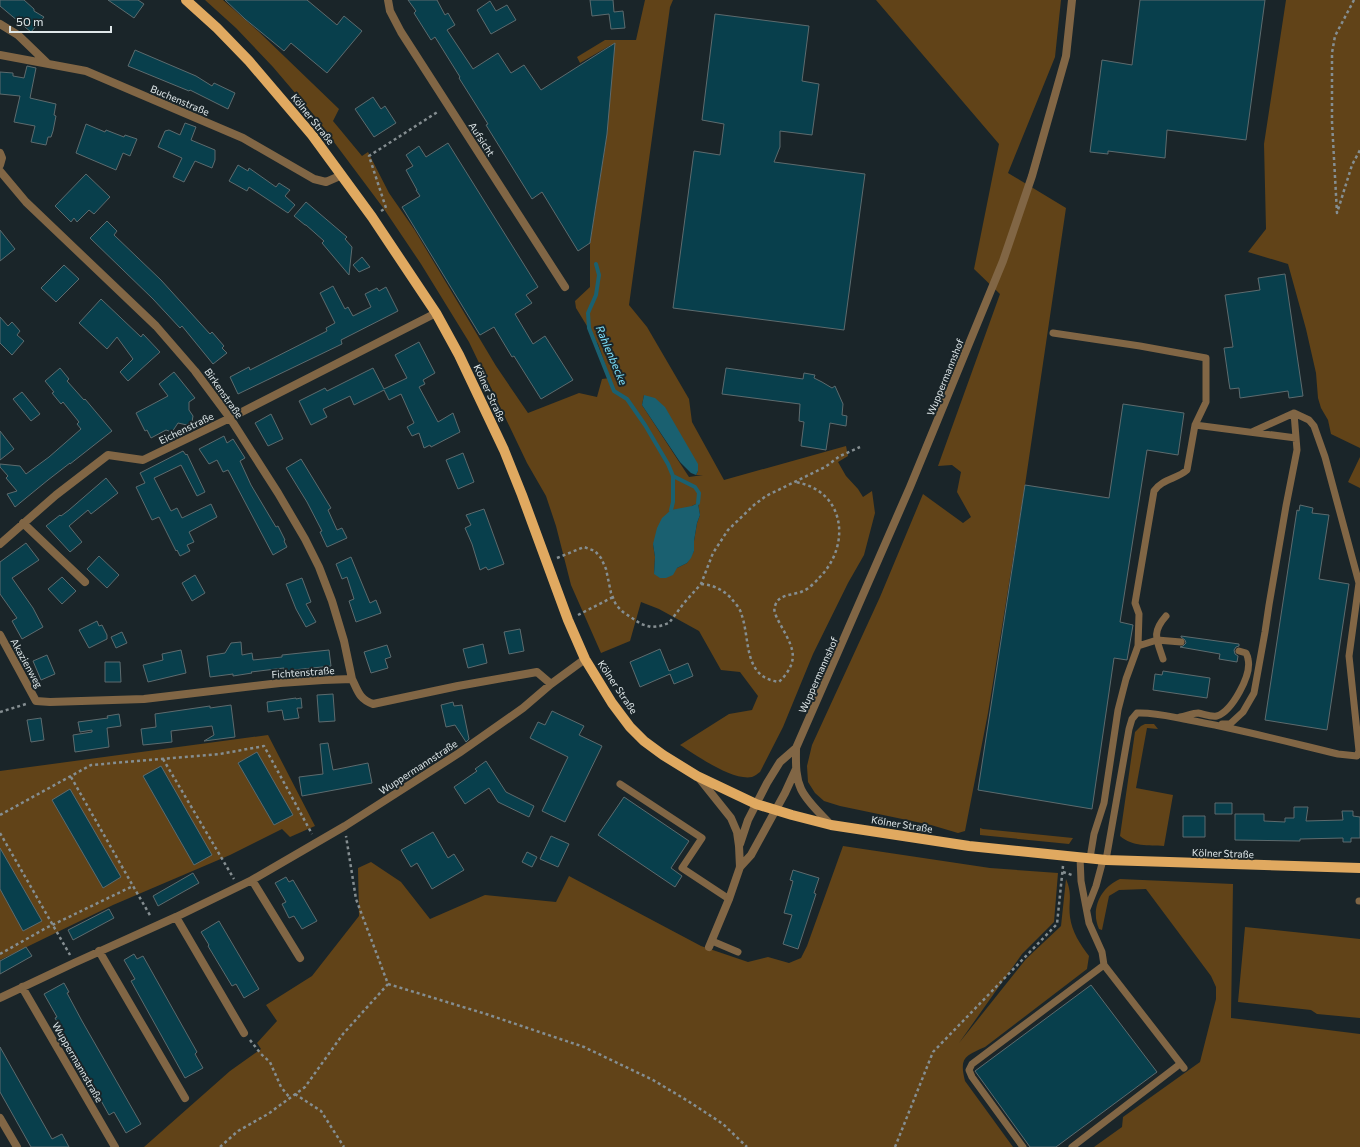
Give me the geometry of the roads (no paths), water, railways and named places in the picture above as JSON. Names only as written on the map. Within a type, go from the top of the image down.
[{"type":"main road","name":"Kölner Straße","points":[[186,0],[217,28],[249,61],[307,129],[396,251],[436,313],[459,356],[504,450],[568,620],[585,659],[612,703],[630,727],[644,741],[663,755],[697,776],[756,804],[831,825],[969,846],[1105,860],[1360,868]]},
{"type":"street","name":"Aufsicht","points":[[388,0],[390,11],[401,32],[565,287]]},
{"type":"street","name":"Wuppermannshof","points":[[831,825],[804,795],[800,788],[796,768],[796,748],[910,487],[1003,260],[1032,176],[1066,56],[1072,0]]},
{"type":"street","points":[[0,24],[18,35],[48,64]]},
{"type":"street","name":"Buchenstraße","points":[[0,55],[86,71],[243,138],[314,179],[326,182],[342,175]]},
{"type":"street","points":[[0,153],[2,158],[0,165]]},
{"type":"street","name":"Birkenstraße","points":[[0,171],[26,202],[156,326],[196,370],[230,418],[305,539],[319,567],[344,641],[352,679]]},
{"type":"street","name":"Eichenstraße","points":[[0,544],[56,495],[108,455],[143,460],[230,418],[436,313]]},
{"type":"street","points":[[23,523],[85,582]]},
{"type":"street","name":"Akazienweg","points":[[0,635],[36,701]]},
{"type":"street","name":"Wuppermannstraße","points":[[0,998],[99,951],[176,917],[252,880],[345,826],[459,753],[523,708],[551,684],[585,659]]},
{"type":"street","points":[[352,679],[364,701],[373,704],[458,686],[537,672],[551,684]]},
{"type":"street","name":"Fichtenstraße","points":[[36,701],[57,702],[144,699],[280,683],[352,679]]},
{"type":"street","name":"Wuppermannshof","points":[[739,846],[748,820],[780,762],[796,748]]},
{"type":"street","name":"Wuppermannshof","points":[[740,867],[751,855],[776,810],[796,768]]},
{"type":"street","name":"Wuppermannshof","points":[[697,776],[731,818],[737,832],[739,846],[740,867],[729,899],[710,944]]},
{"type":"street","points":[[252,880],[300,958]]},
{"type":"street","points":[[176,917],[244,1033]]},
{"type":"street","points":[[99,951],[185,1098]]},
{"type":"street","name":"Wuppermannstraße","points":[[22,987],[115,1147]]},
{"type":"street","points":[[0,1118],[17,1147]]},
{"type":"lane","points":[[1053,333],[1206,358],[1206,402],[1195,424],[1187,470],[1156,487],[1154,491],[1135,602],[1139,614],[1138,646],[1126,679],[1118,710],[1104,803],[1085,858],[1081,881],[1089,923],[1102,952],[1104,965],[1182,1066],[1072,1147]]},
{"type":"lane","points":[[1087,909],[1105,860],[1129,729],[1132,719],[1137,713],[1211,724],[1338,754],[1358,756],[1360,751],[1349,656],[1359,585],[1326,456],[1314,426],[1309,420],[1294,413],[1252,432]]},
{"type":"lane","points":[[1211,724],[1230,724],[1243,712],[1254,693],[1297,450],[1294,413]]},
{"type":"lane","points":[[1195,424],[1296,438]]},
{"type":"lane","points":[[1163,659],[1157,640],[1156,631],[1166,616]]},
{"type":"lane","points":[[1138,646],[1157,640],[1181,642]]},
{"type":"lane","points":[[1178,718],[1196,713],[1212,716],[1225,712],[1237,695],[1246,676],[1248,659],[1246,653],[1239,651]]},
{"type":"lane","points":[[620,784],[702,838],[682,868],[729,899]]},
{"type":"lane","points":[[710,944],[738,952]]},
{"type":"lane","points":[[1023,1147],[972,1077],[969,1070],[972,1064],[1104,965]]},
{"type":"water","points":[[644,395],[655,398],[665,407],[698,464],[698,471],[696,475],[691,473],[680,462],[642,405]]},
{"type":"water","points":[[698,503],[700,515],[694,541],[694,551],[691,558],[687,563],[677,568],[673,575],[666,578],[660,578],[654,574],[655,557],[653,544],[657,528],[662,518],[671,510],[692,506]]},
{"type":"waterway","name":"Rahlenbecke","points":[[596,264],[599,275],[596,295],[588,313],[589,328],[614,391],[627,399],[645,425],[668,464],[673,476],[673,502],[671,510]]},
{"type":"waterway","points":[[673,476],[695,487],[699,493],[698,503]]}]
